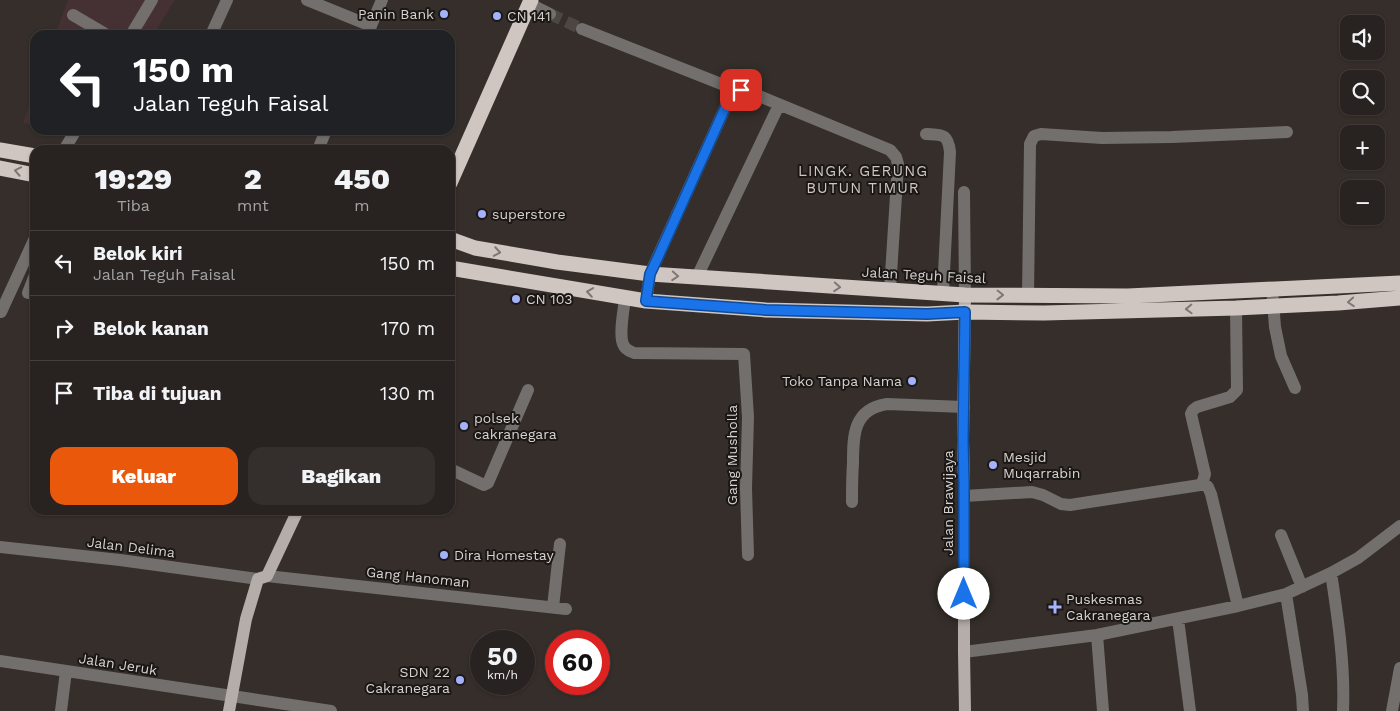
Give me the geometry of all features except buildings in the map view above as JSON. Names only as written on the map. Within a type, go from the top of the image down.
[{"type":"highway","points":[[455,172],[531,2]]},
{"type":"highway","points":[[0,150],[30,155]]},
{"type":"highway","points":[[0,168],[30,174]]},
{"type":"highway","name":"Jalan Teguh Faisal","points":[[455,241],[475,248],[557,262],[650,274],[965,295],[1128,296],[1400,283]]},
{"type":"highway","points":[[455,269],[646,301],[766,310],[927,314],[965,312],[1044,313],[1236,308],[1400,298]]},
{"type":"highway","points":[[766,310],[770,283]]},
{"type":"main road","name":"Jalan Brawijaya","points":[[964,711],[963,440],[965,295]]},
{"type":"main road","points":[[229,711],[246,619],[263,578],[295,515]]},
{"type":"street","points":[[134,30],[152,0]]},
{"type":"street","points":[[213,30],[227,0]]},
{"type":"street","points":[[307,0],[367,30]]},
{"type":"street","points":[[369,30],[382,0]]},
{"type":"street","points":[[531,2],[550,14]]},
{"type":"street","points":[[73,15],[98,30]]},
{"type":"street","points":[[582,29],[739,91],[748,91],[888,148],[896,157],[898,167],[890,290]]},
{"type":"street","points":[[646,301],[650,274],[730,97],[739,91]]},
{"type":"street","points":[[697,277],[779,105]]},
{"type":"street","points":[[1028,296],[1030,144],[1034,136],[1040,134],[1102,138],[1288,132]]},
{"type":"street","points":[[926,134],[943,136],[949,142],[943,293]]},
{"type":"street","points":[[964,192],[965,295]]},
{"type":"street","points":[[0,313],[30,249]]},
{"type":"street","points":[[28,293],[30,288]]},
{"type":"street","points":[[1272,289],[1275,327],[1281,356],[1295,388]]},
{"type":"street","name":"Gang Musholla","points":[[625,298],[622,336],[623,345],[627,350],[634,353],[739,353],[745,356],[748,417],[746,488],[748,555]]},
{"type":"street","points":[[1236,308],[1238,390],[1230,398],[1197,408],[1193,410],[1192,414],[1205,474],[1204,480],[1211,494],[1238,606]]},
{"type":"street","points":[[455,472],[484,484],[488,483],[528,390]]},
{"type":"street","points":[[852,502],[853,434],[857,423],[865,413],[875,407],[887,404],[964,407]]},
{"type":"street","points":[[964,496],[1032,492],[1070,506],[1196,487],[1204,480]]},
{"type":"street","points":[[964,652],[1097,635],[1238,606],[1286,594],[1331,573],[1363,555],[1400,526]]},
{"type":"street","points":[[1281,535],[1302,587]]},
{"type":"street","points":[[553,607],[560,544]]},
{"type":"street","name":"Jalan Delima","points":[[0,547],[263,578]]},
{"type":"street","points":[[1331,573],[1342,655],[1343,711]]},
{"type":"street","name":"Gang Hanoman","points":[[263,578],[566,609]]},
{"type":"street","points":[[1286,594],[1303,711]]},
{"type":"street","points":[[1178,619],[1190,711]]},
{"type":"street","points":[[1097,635],[1103,711]]},
{"type":"street","name":"Jalan Jeruk","points":[[0,661],[331,711]]},
{"type":"street","points":[[1400,669],[1394,711],[1400,710]]},
{"type":"street","points":[[61,711],[66,671]]},
{"type":"shaded area","points":[[68,0],[175,0],[156,30],[57,30]]},
{"type":"shaded area","points":[[30,104],[30,124],[23,123]]},
{"type":"tunnel","points":[[550,14],[582,29]]},
{"type":"place","name":"Panin Bank","points":[[444,14]]},
{"type":"place","name":"CN 141","points":[[497,16]]},
{"type":"place","name":"superstore","points":[[482,214]]},
{"type":"place","name":"CN 103","points":[[516,299]]},
{"type":"place","name":"Toko Tanpa Nama","points":[[912,381]]},
{"type":"place","name":"polsek cakranegara","points":[[464,426]]},
{"type":"place","name":"Mesjid Muqarrabin","points":[[993,465]]},
{"type":"place","name":"Dira Homestay","points":[[444,555]]},
{"type":"place","name":"Puskesmas Cakranegara","points":[[1055,607]]},
{"type":"place","name":"SDN 22 Cakranegara","points":[[460,680]]},
{"type":"district","name":"LINGK. GERUNG BUTUN TIMUR","points":[[863,180]]},
{"type":"route","points":[[741,90],[730,97],[650,274],[646,301],[766,310],[927,314],[965,312],[963,440],[964,594]]}]
